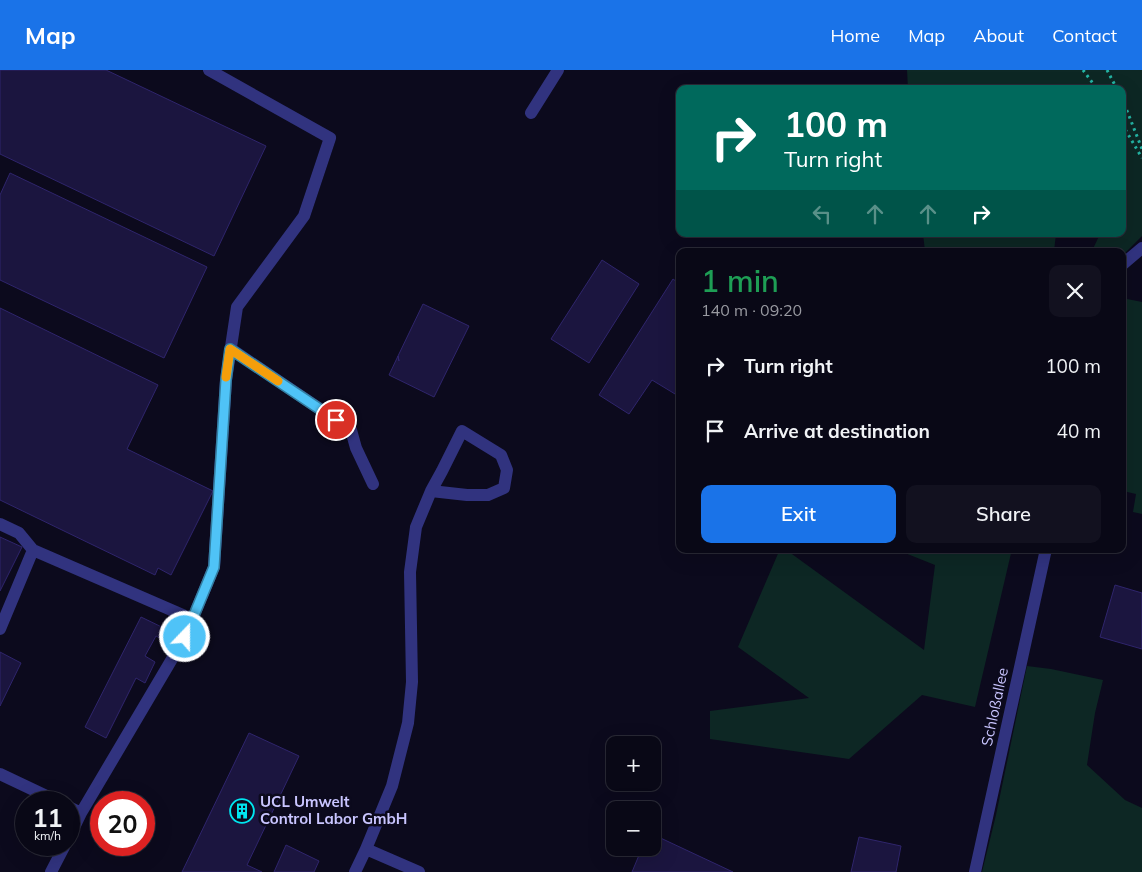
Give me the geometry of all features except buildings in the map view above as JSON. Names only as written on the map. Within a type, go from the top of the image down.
[{"type":"street","points":[[80,817],[185,637],[214,567],[226,380],[237,308],[304,216],[330,138],[209,70]]},
{"type":"street","points":[[531,114],[558,70]]},
{"type":"street","points":[[1126,262],[1142,248]]},
{"type":"street","points":[[230,349],[351,430],[356,448],[373,484]]},
{"type":"street","points":[[356,872],[392,786],[408,723],[412,682],[410,572],[416,527],[431,491],[462,431],[501,454],[507,470],[504,488],[488,495],[431,491]]},
{"type":"street","points":[[0,524],[19,533],[34,550],[192,619]]},
{"type":"street","points":[[0,629],[34,550]]},
{"type":"street","name":"Schloßallee","points":[[975,872],[1045,553]]},
{"type":"street","points":[[0,774],[36,791]]},
{"type":"street","points":[[366,849],[419,872]]},
{"type":"street","points":[[51,872],[59,856]]},
{"type":"path","points":[[1083,70],[1094,85]]},
{"type":"path","points":[[1107,70],[1115,85]]},
{"type":"path","points":[[1126,108],[1142,149]]},
{"type":"path","points":[[1126,131],[1142,158]]},
{"type":"green space","points":[[907,70],[1142,70],[1142,236],[1126,252],[1126,248],[1093,248],[1099,237],[1126,237],[1126,85],[908,85]]},
{"type":"green space","points":[[923,237],[1056,237],[1054,248],[925,248]]},
{"type":"green space","points":[[1126,299],[1142,302],[1142,514],[1133,512],[1136,494],[1126,492]]},
{"type":"green space","points":[[778,553],[791,553],[924,650],[935,565],[905,553],[1011,553],[975,707],[922,695],[849,759],[710,739],[710,711],[809,698],[738,647]]},
{"type":"green space","points":[[1027,666],[1103,680],[1095,713],[1087,765],[1125,800],[1142,808],[1142,872],[982,872],[996,815]]},
{"type":"slow traffic","points":[[226,377],[230,349],[278,381]]},
{"type":"place","name":"UCL Umwelt Control Labor GmbH","points":[[242,811]]},
{"type":"route","points":[[185,637],[214,567],[226,380],[230,349],[336,420]]}]
